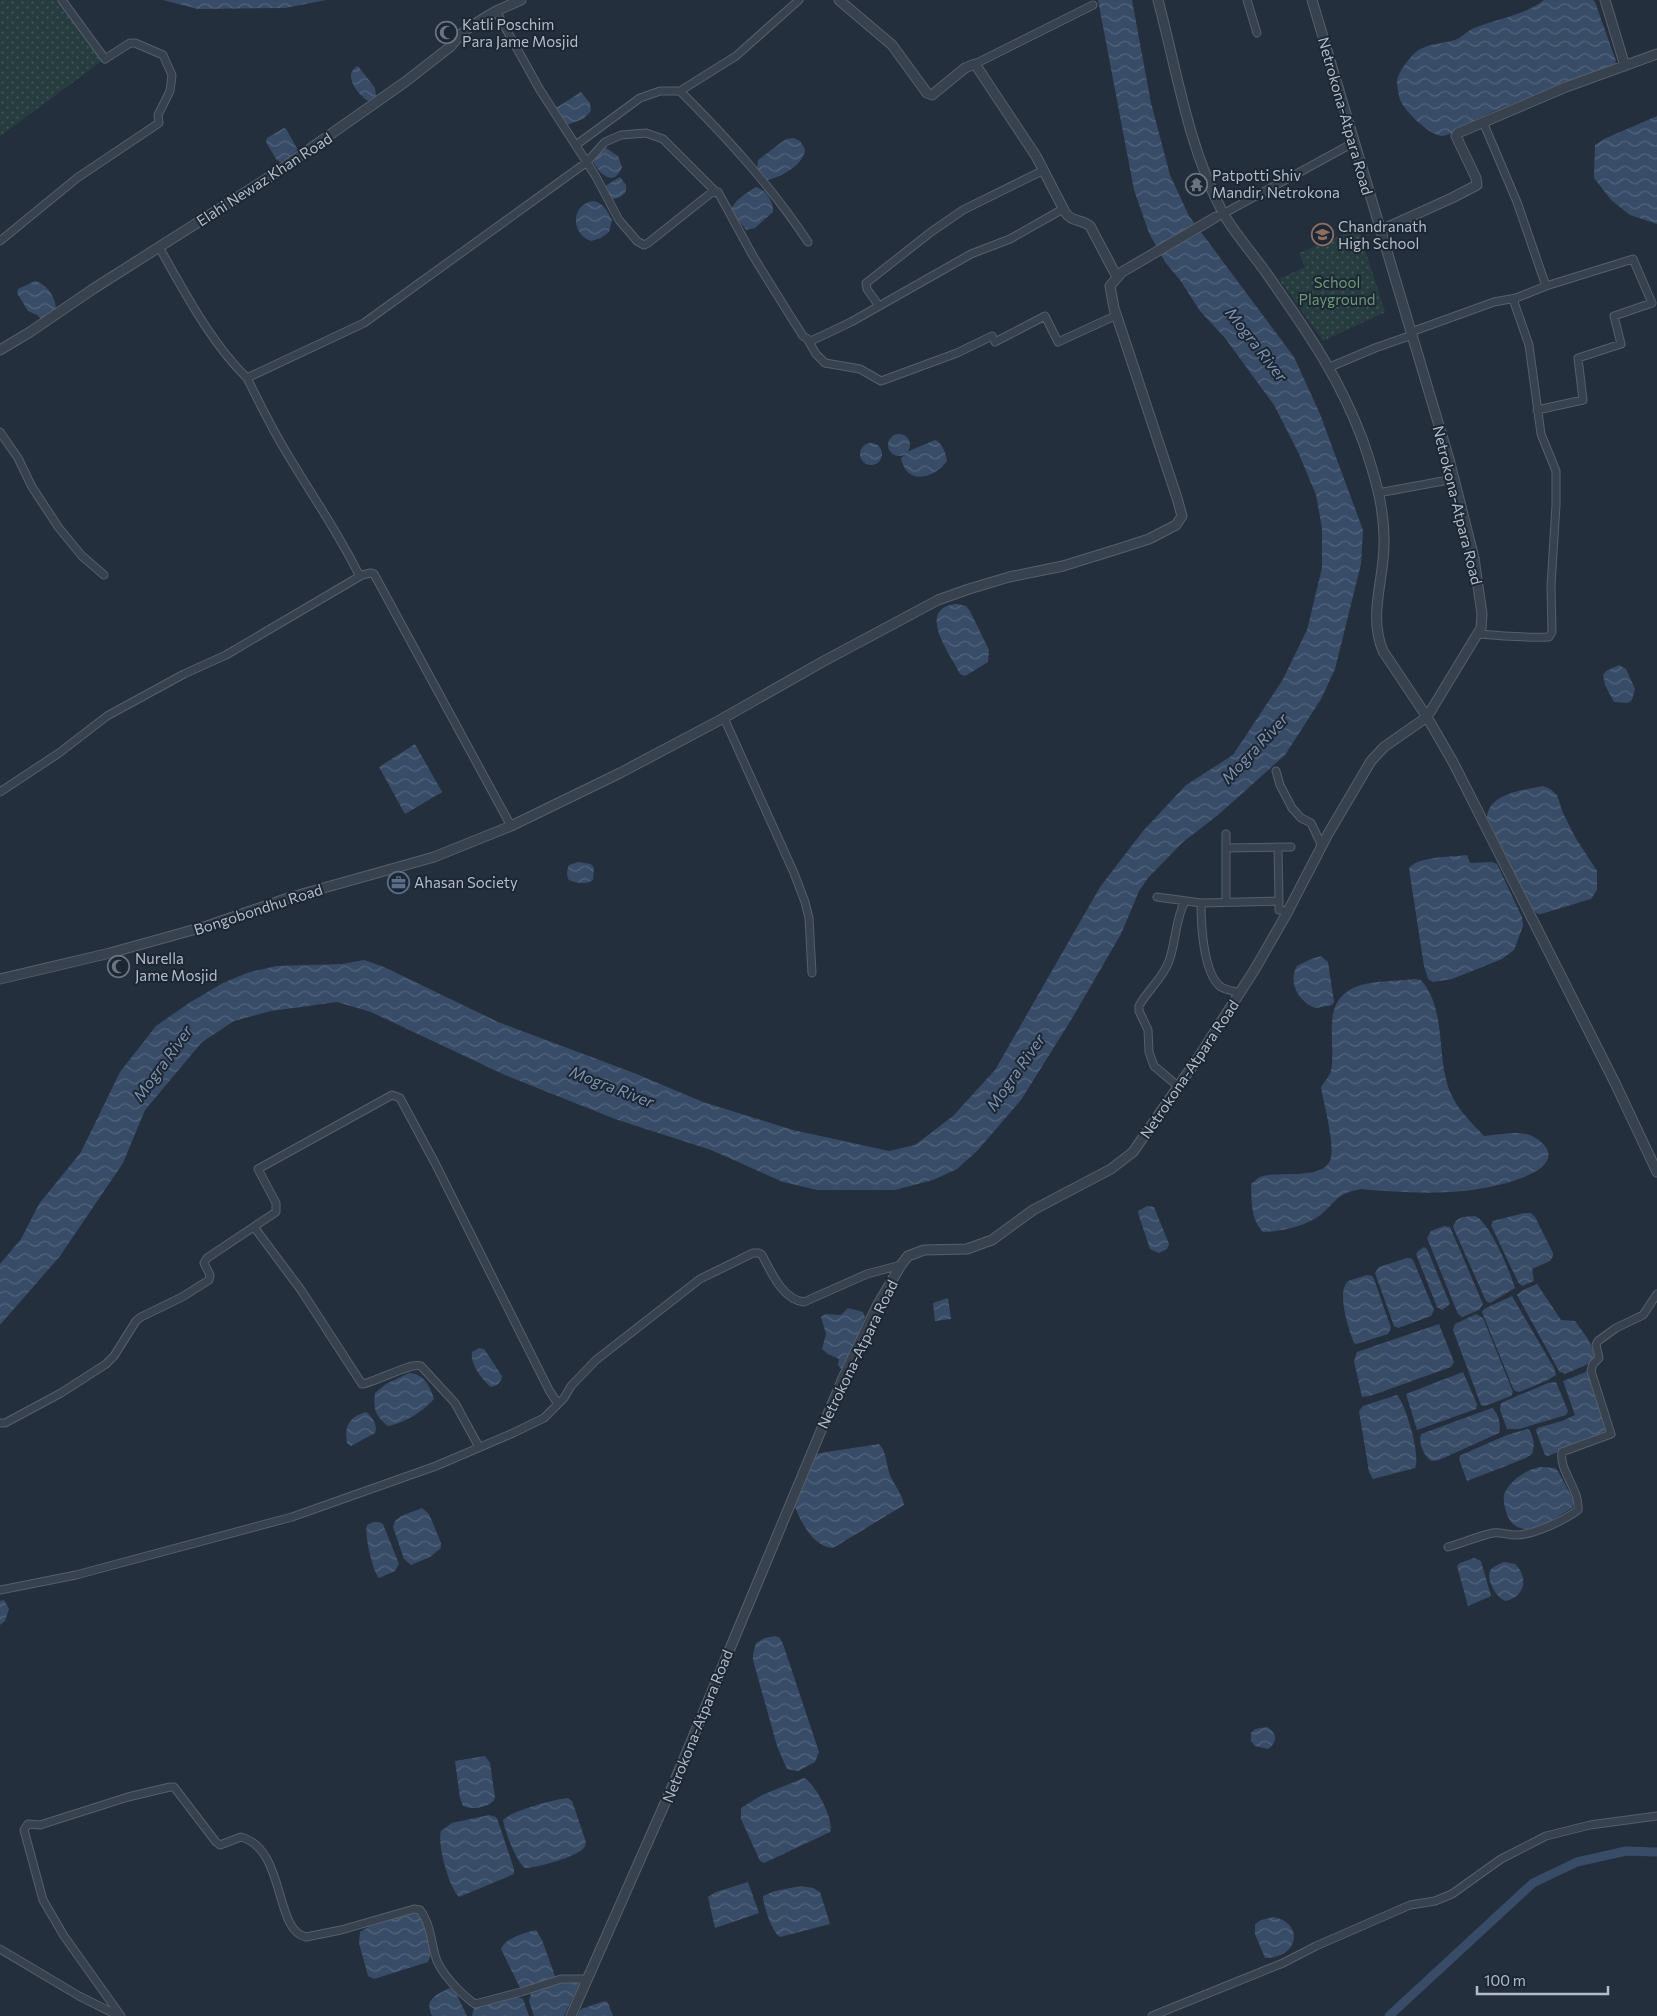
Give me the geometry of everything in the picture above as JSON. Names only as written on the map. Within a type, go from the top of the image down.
[{"type":"street","points":[[0,241],[77,178],[160,123],[158,115],[170,91],[172,75],[163,55],[135,43],[130,43],[105,59],[62,0]]},
{"type":"street","name":"Elahi Newaz Khan Road","points":[[0,350],[274,174],[369,109],[450,46],[470,26],[496,11],[521,0]]},
{"type":"street","points":[[576,146],[640,98],[660,91],[680,91],[736,56],[799,0]]},
{"type":"street","points":[[839,0],[892,45],[926,93],[932,95],[965,68],[1093,5]]},
{"type":"street","points":[[1158,0],[1174,70],[1195,144],[1220,215],[1306,328],[1330,367],[1362,440],[1378,493],[1384,522],[1384,545],[1375,616],[1383,651],[1427,717],[1453,762],[1657,1172]]},
{"type":"street","points":[[1246,0],[1257,33]]},
{"type":"street","name":"Netrokona-Atpara Road","points":[[571,2016],[673,1785],[840,1386],[877,1306],[901,1265],[908,1256],[924,1250],[967,1249],[983,1244],[1002,1234],[1033,1210],[1119,1164],[1132,1152],[1180,1086],[1240,993],[1375,755],[1384,746],[1427,717],[1479,634],[1482,614],[1474,558],[1454,479],[1312,0]]},
{"type":"street","points":[[1605,0],[1625,66]]},
{"type":"street","points":[[496,11],[540,90],[587,162],[619,220],[642,244],[653,240],[714,191]]},
{"type":"street","points":[[1381,230],[1452,198],[1476,184],[1476,178],[1456,136],[1566,87],[1657,54]]},
{"type":"street","points":[[975,64],[1044,170],[1063,209],[1072,219],[1086,222],[1090,226],[1117,276],[1220,215],[1353,143]]},
{"type":"street","points":[[680,91],[746,160],[783,204],[808,242]]},
{"type":"street","points":[[1484,122],[1517,202],[1546,286]]},
{"type":"street","points":[[247,378],[364,322],[587,162],[605,142],[621,135],[646,133],[663,139],[714,191],[720,194],[754,256],[803,336],[825,363],[860,369],[881,381],[957,353],[992,336],[995,342],[1045,316],[1058,342],[1117,315]]},
{"type":"street","points":[[878,306],[867,289],[866,283],[930,232],[963,210],[1044,170]]},
{"type":"street","points":[[808,340],[817,340],[971,254],[1010,239],[1063,209]]},
{"type":"street","points":[[159,247],[210,332],[233,365],[247,378],[283,447],[341,539],[358,572],[362,575]]},
{"type":"street","points":[[1330,367],[1411,333],[1494,302],[1516,298],[1546,286],[1634,259],[1652,303],[1614,316],[1621,344],[1578,358],[1583,400],[1537,410]]},
{"type":"street","name":"Bongobondhu Road","points":[[0,979],[110,953],[207,926],[288,898],[434,857],[511,826],[620,773],[938,600],[969,588],[1063,566],[1112,551],[1149,538],[1176,525],[1182,516],[1117,315],[1110,286],[1117,276]]},
{"type":"street","points":[[1479,634],[1510,637],[1549,637],[1553,628],[1550,608],[1556,506],[1556,471],[1546,448],[1537,410],[1528,345],[1514,302],[1516,298]]},
{"type":"street","points":[[0,432],[18,458],[32,487],[59,528],[82,556],[104,575]]},
{"type":"street","points":[[1378,493],[1454,479]]},
{"type":"street","points":[[0,792],[59,753],[100,720],[184,674],[226,655],[362,575],[371,573],[374,574],[511,826]]},
{"type":"street","points":[[724,718],[805,902],[809,918],[812,973]]},
{"type":"street","points":[[1276,771],[1280,786],[1292,808],[1301,818],[1311,823],[1322,846]]},
{"type":"street","points":[[1226,834],[1226,902]]},
{"type":"street","points":[[1278,847],[1280,910],[1288,911]]},
{"type":"street","points":[[1226,848],[1291,847]]},
{"type":"street","points":[[1157,897],[1201,903],[1279,901]]},
{"type":"street","points":[[1180,1086],[1154,1066],[1149,1052],[1148,1030],[1139,1011],[1139,1006],[1168,964],[1181,910],[1185,901]]},
{"type":"street","points":[[1201,903],[1203,942],[1210,970],[1220,986],[1240,993]]},
{"type":"street","points":[[0,1423],[14,1419],[48,1401],[106,1364],[114,1356],[136,1321],[205,1283],[210,1278],[204,1263],[207,1258],[276,1212],[277,1206],[258,1169],[387,1096],[392,1095],[400,1098],[436,1163],[549,1390],[558,1404]]},
{"type":"street","points":[[254,1227],[301,1290],[362,1384],[373,1382],[411,1365],[421,1366],[455,1403],[479,1447]]},
{"type":"street","points":[[0,1590],[76,1575],[292,1517],[436,1466],[544,1418],[596,1360],[700,1279],[752,1253],[762,1255],[784,1290],[794,1300],[804,1302],[867,1274],[901,1265]]},
{"type":"street","points":[[1448,1547],[1487,1534],[1518,1535],[1530,1532],[1569,1517],[1578,1510],[1577,1498],[1561,1460],[1562,1452],[1611,1434],[1591,1370],[1593,1364],[1600,1358],[1596,1345],[1598,1341],[1616,1328],[1643,1315],[1657,1294]]},
{"type":"street","points":[[120,2016],[64,1936],[43,1900],[24,1830],[28,1824],[40,1825],[170,1787],[174,1787],[220,1845],[241,1837],[255,1842],[272,1866],[282,1905],[296,1933],[301,1936],[306,1937],[341,1930],[414,1909],[420,1910],[426,1920],[435,1958],[449,1978],[475,2004],[561,1979],[587,1979]]},
{"type":"street","points":[[1152,2016],[1283,1963],[1316,1946],[1410,1905],[1435,1901],[1452,1894],[1501,1859],[1546,1836],[1590,1824],[1657,1816]]},
{"type":"street","points":[[0,1949],[79,1996],[120,2016]]},
{"type":"green space","points":[[0,0],[59,0],[102,61],[0,136]]},
{"type":"green space","name":"School Playground","points":[[1358,228],[1385,312],[1323,341],[1279,279],[1305,267],[1299,253]]},
{"type":"water","points":[[163,0],[326,0],[285,8],[198,9]]},
{"type":"water","name":"Mogra River","points":[[1098,0],[1132,0],[1151,103],[1170,175],[1189,216],[1294,357],[1320,414],[1363,530],[1361,564],[1335,669],[1321,699],[1285,755],[1218,815],[1183,842],[1148,878],[1139,891],[1121,934],[1071,1020],[1021,1100],[978,1150],[957,1169],[933,1180],[895,1190],[817,1190],[783,1182],[711,1150],[615,1119],[505,1075],[371,1012],[337,1002],[271,1011],[234,1021],[202,1042],[145,1110],[123,1163],[60,1256],[0,1325],[0,1264],[21,1239],[39,1204],[81,1152],[120,1072],[156,1026],[189,1003],[223,983],[247,973],[276,966],[342,964],[364,960],[384,967],[498,1022],[634,1073],[703,1102],[793,1130],[889,1151],[915,1145],[953,1116],[995,1070],[1100,887],[1143,831],[1186,785],[1233,755],[1282,681],[1307,630],[1322,568],[1322,528],[1316,495],[1299,454],[1274,405],[1225,338],[1200,311],[1180,280],[1165,262],[1149,233],[1134,190]]},
{"type":"water","points":[[1544,0],[1593,0],[1616,61],[1614,64],[1499,109],[1442,136],[1423,126],[1405,108],[1399,96],[1397,81],[1404,65],[1416,52],[1430,45],[1457,39],[1474,28],[1520,13]]},
{"type":"water","points":[[358,66],[375,88],[376,96],[368,101],[356,89],[351,79],[353,70]]},
{"type":"water","points":[[581,92],[590,103],[591,111],[583,119],[567,125],[556,111],[556,108]]},
{"type":"water","points":[[1657,116],[1657,224],[1630,215],[1611,200],[1594,178],[1595,145],[1604,139]]},
{"type":"water","points":[[284,128],[298,150],[280,162],[276,159],[266,142],[267,138]]},
{"type":"water","points":[[794,138],[800,141],[805,149],[801,160],[784,174],[766,180],[757,170],[758,160],[786,139]]},
{"type":"water","points":[[606,148],[618,156],[622,167],[615,177],[611,178],[599,171],[593,162],[599,152]]},
{"type":"water","points":[[620,177],[626,185],[626,191],[621,197],[613,199],[605,186]]},
{"type":"water","points":[[756,187],[768,195],[773,212],[755,228],[746,230],[731,210],[738,200]]},
{"type":"water","points":[[593,201],[603,206],[612,220],[609,232],[601,238],[591,241],[580,232],[576,220],[580,208]]},
{"type":"water","points":[[35,281],[47,288],[53,296],[56,305],[56,309],[47,317],[41,319],[28,311],[17,293],[18,289]]},
{"type":"water","points":[[899,434],[909,441],[910,445],[903,455],[899,456],[889,449],[888,445],[895,435]]},
{"type":"water","points":[[935,440],[942,446],[947,461],[935,472],[928,475],[921,477],[908,473],[901,458],[909,451]]},
{"type":"water","points":[[871,443],[879,446],[882,454],[879,462],[871,465],[863,462],[860,454],[863,446]]},
{"type":"water","points":[[957,604],[966,606],[970,611],[989,650],[988,662],[965,676],[960,674],[944,645],[937,623],[938,614],[944,607]]},
{"type":"water","points":[[1619,665],[1626,669],[1635,689],[1632,700],[1628,703],[1614,702],[1605,685],[1603,675],[1606,671]]},
{"type":"water","points":[[415,744],[442,792],[405,814],[379,767]]},
{"type":"water","points":[[1543,786],[1557,795],[1563,813],[1575,837],[1597,871],[1597,890],[1591,899],[1538,914],[1532,909],[1487,817],[1489,809],[1501,798],[1517,791]]},
{"type":"water","points":[[1467,855],[1470,863],[1492,862],[1497,864],[1522,917],[1523,926],[1514,950],[1502,959],[1452,979],[1433,982],[1428,979],[1424,966],[1409,869],[1413,865],[1427,859]]},
{"type":"water","points":[[578,862],[591,864],[594,868],[593,880],[581,883],[569,880],[567,872],[569,865]]},
{"type":"water","points":[[1321,956],[1328,962],[1334,1002],[1332,1005],[1316,1008],[1300,997],[1294,985],[1294,972],[1297,966]]},
{"type":"water","points":[[1414,979],[1421,980],[1435,1006],[1446,1080],[1451,1094],[1461,1111],[1484,1136],[1516,1133],[1534,1137],[1545,1146],[1548,1154],[1547,1161],[1534,1173],[1524,1177],[1505,1183],[1464,1191],[1430,1193],[1361,1189],[1348,1192],[1340,1196],[1319,1216],[1304,1224],[1287,1229],[1263,1232],[1254,1215],[1251,1184],[1259,1178],[1268,1175],[1300,1174],[1321,1170],[1327,1165],[1331,1157],[1330,1132],[1321,1087],[1331,1071],[1332,1022],[1334,1010],[1339,1000],[1348,991],[1361,985]]},
{"type":"water","points":[[1147,1206],[1154,1207],[1169,1244],[1167,1249],[1159,1253],[1150,1249],[1138,1213],[1138,1211]]},
{"type":"water","points":[[1531,1213],[1535,1217],[1553,1256],[1550,1261],[1532,1269],[1534,1281],[1522,1286],[1518,1282],[1491,1225],[1493,1221]]},
{"type":"water","points":[[1475,1216],[1481,1220],[1493,1237],[1515,1288],[1490,1303],[1486,1301],[1453,1227],[1454,1223],[1459,1219]]},
{"type":"water","points":[[1444,1226],[1450,1227],[1483,1304],[1479,1310],[1462,1317],[1458,1314],[1427,1238],[1431,1231]]},
{"type":"water","points":[[1424,1247],[1427,1249],[1450,1304],[1442,1310],[1437,1307],[1416,1254]]},
{"type":"water","points":[[1407,1258],[1413,1260],[1434,1310],[1431,1316],[1398,1328],[1394,1326],[1375,1273],[1379,1267]]},
{"type":"water","points":[[1367,1275],[1372,1276],[1374,1279],[1391,1328],[1388,1334],[1356,1344],[1347,1321],[1343,1294],[1348,1281]]},
{"type":"water","points":[[1537,1284],[1561,1320],[1575,1321],[1588,1339],[1596,1357],[1595,1361],[1565,1374],[1559,1371],[1517,1295]]},
{"type":"water","points":[[1512,1296],[1554,1368],[1556,1375],[1519,1392],[1513,1388],[1482,1312],[1484,1309]]},
{"type":"water","points":[[948,1298],[951,1319],[935,1321],[933,1303]]},
{"type":"water","points":[[848,1308],[863,1312],[865,1317],[859,1335],[842,1370],[838,1365],[839,1359],[822,1349],[826,1334],[821,1317],[825,1314],[841,1315]]},
{"type":"water","points":[[1476,1314],[1483,1318],[1513,1392],[1511,1396],[1485,1406],[1481,1405],[1453,1330],[1455,1324]]},
{"type":"water","points":[[1439,1324],[1454,1362],[1451,1367],[1370,1396],[1362,1397],[1354,1361],[1357,1352]]},
{"type":"water","points":[[479,1348],[484,1349],[502,1376],[500,1382],[495,1386],[491,1387],[475,1367],[472,1352]]},
{"type":"water","points":[[1463,1372],[1477,1404],[1476,1409],[1417,1430],[1406,1394]]},
{"type":"water","points":[[1586,1372],[1589,1373],[1607,1432],[1548,1456],[1545,1455],[1536,1431],[1537,1428],[1575,1415],[1563,1381]]},
{"type":"water","points":[[409,1373],[418,1375],[426,1382],[434,1399],[413,1416],[388,1426],[380,1419],[376,1412],[374,1404],[375,1393],[386,1384]]},
{"type":"water","points":[[1556,1382],[1568,1411],[1566,1415],[1519,1429],[1507,1429],[1500,1410],[1501,1403],[1548,1383]]},
{"type":"water","points":[[1397,1395],[1412,1431],[1416,1453],[1415,1468],[1373,1479],[1369,1472],[1359,1411],[1363,1406]]},
{"type":"water","points":[[1492,1408],[1499,1420],[1499,1433],[1439,1460],[1432,1461],[1426,1456],[1421,1445],[1421,1434]]},
{"type":"water","points":[[366,1412],[375,1424],[375,1433],[351,1446],[347,1443],[347,1427],[355,1417]]},
{"type":"water","points":[[1528,1429],[1532,1434],[1532,1454],[1467,1481],[1459,1459],[1461,1455],[1507,1435]]},
{"type":"water","points":[[879,1444],[884,1451],[890,1475],[904,1505],[833,1548],[826,1547],[808,1532],[794,1504],[814,1456],[820,1453]]},
{"type":"water","points":[[1539,1467],[1555,1468],[1558,1471],[1574,1501],[1572,1508],[1538,1526],[1530,1529],[1521,1528],[1514,1525],[1508,1517],[1504,1494],[1510,1484],[1519,1477]]},
{"type":"water","points":[[422,1508],[429,1514],[441,1543],[441,1548],[430,1557],[411,1565],[404,1559],[393,1527],[395,1521],[401,1516]]},
{"type":"water","points":[[373,1522],[383,1524],[399,1564],[395,1571],[379,1578],[372,1561],[366,1530],[367,1525]]},
{"type":"water","points":[[1474,1558],[1481,1561],[1491,1596],[1468,1606],[1457,1566]]},
{"type":"water","points":[[1504,1562],[1515,1564],[1522,1575],[1523,1581],[1521,1591],[1512,1599],[1506,1601],[1496,1593],[1489,1575],[1493,1568]]},
{"type":"water","points":[[4,1600],[9,1609],[5,1621],[0,1625],[0,1601]]},
{"type":"water","points":[[775,1636],[780,1638],[783,1644],[819,1752],[815,1762],[798,1771],[787,1769],[777,1746],[753,1660],[756,1643],[765,1638]]},
{"type":"water","points":[[1267,1727],[1273,1732],[1275,1741],[1268,1749],[1255,1746],[1251,1741],[1251,1733],[1255,1729]]},
{"type":"water","points":[[485,1756],[490,1763],[495,1798],[490,1804],[481,1807],[471,1808],[463,1806],[460,1798],[455,1761]]},
{"type":"water","points":[[804,1778],[818,1794],[827,1811],[831,1827],[830,1832],[764,1863],[760,1861],[741,1819],[741,1808],[762,1795]]},
{"type":"water","points":[[568,1798],[572,1801],[586,1842],[585,1847],[579,1852],[556,1862],[525,1868],[511,1846],[503,1820],[524,1809]]},
{"type":"water","points":[[489,1815],[496,1817],[498,1821],[514,1874],[459,1897],[451,1884],[445,1865],[441,1846],[441,1831],[452,1823]]},
{"type":"water","points":[[748,1882],[759,1913],[715,1928],[708,1897],[716,1892]]},
{"type":"water","points":[[801,1886],[813,1888],[820,1892],[830,1924],[780,1937],[768,1918],[763,1896],[775,1891]]},
{"type":"water","points":[[415,1912],[419,1914],[429,1938],[431,1951],[428,1962],[374,1979],[368,1976],[359,1943],[360,1932],[370,1926]]},
{"type":"water","points":[[1273,1917],[1283,1920],[1290,1926],[1294,1939],[1291,1946],[1285,1952],[1277,1956],[1265,1958],[1255,1934],[1255,1924],[1261,1920]]},
{"type":"water","points":[[536,1930],[542,1940],[555,1978],[521,1990],[501,1949],[511,1939]]},
{"type":"water","points":[[561,1982],[577,1982],[579,1985],[564,2016],[534,2016],[529,2001],[531,1993]]},
{"type":"water","points":[[449,1988],[455,1991],[467,2016],[432,2016],[429,2006],[430,2002],[435,1996]]},
{"type":"water","points":[[515,1996],[523,1999],[529,2016],[472,2016],[474,2008]]},
{"type":"water","points":[[605,2001],[608,2003],[613,2016],[577,2016],[581,2009]]},
{"type":"waterway","points":[[1389,2016],[1533,1883],[1577,1862],[1626,1851],[1657,1852]]},
{"type":"place","name":"Katli Poschim Para Jame Mosjid","points":[[446,33]]},
{"type":"place","name":"Patpotti Shiv Mandir, Netrokona","points":[[1196,184]]},
{"type":"place","name":"Chandranath High School","points":[[1322,235]]},
{"type":"place","name":"Ahasan Society","points":[[398,882]]},
{"type":"place","name":"Nurella Jame Mosjid","points":[[119,967]]}]
